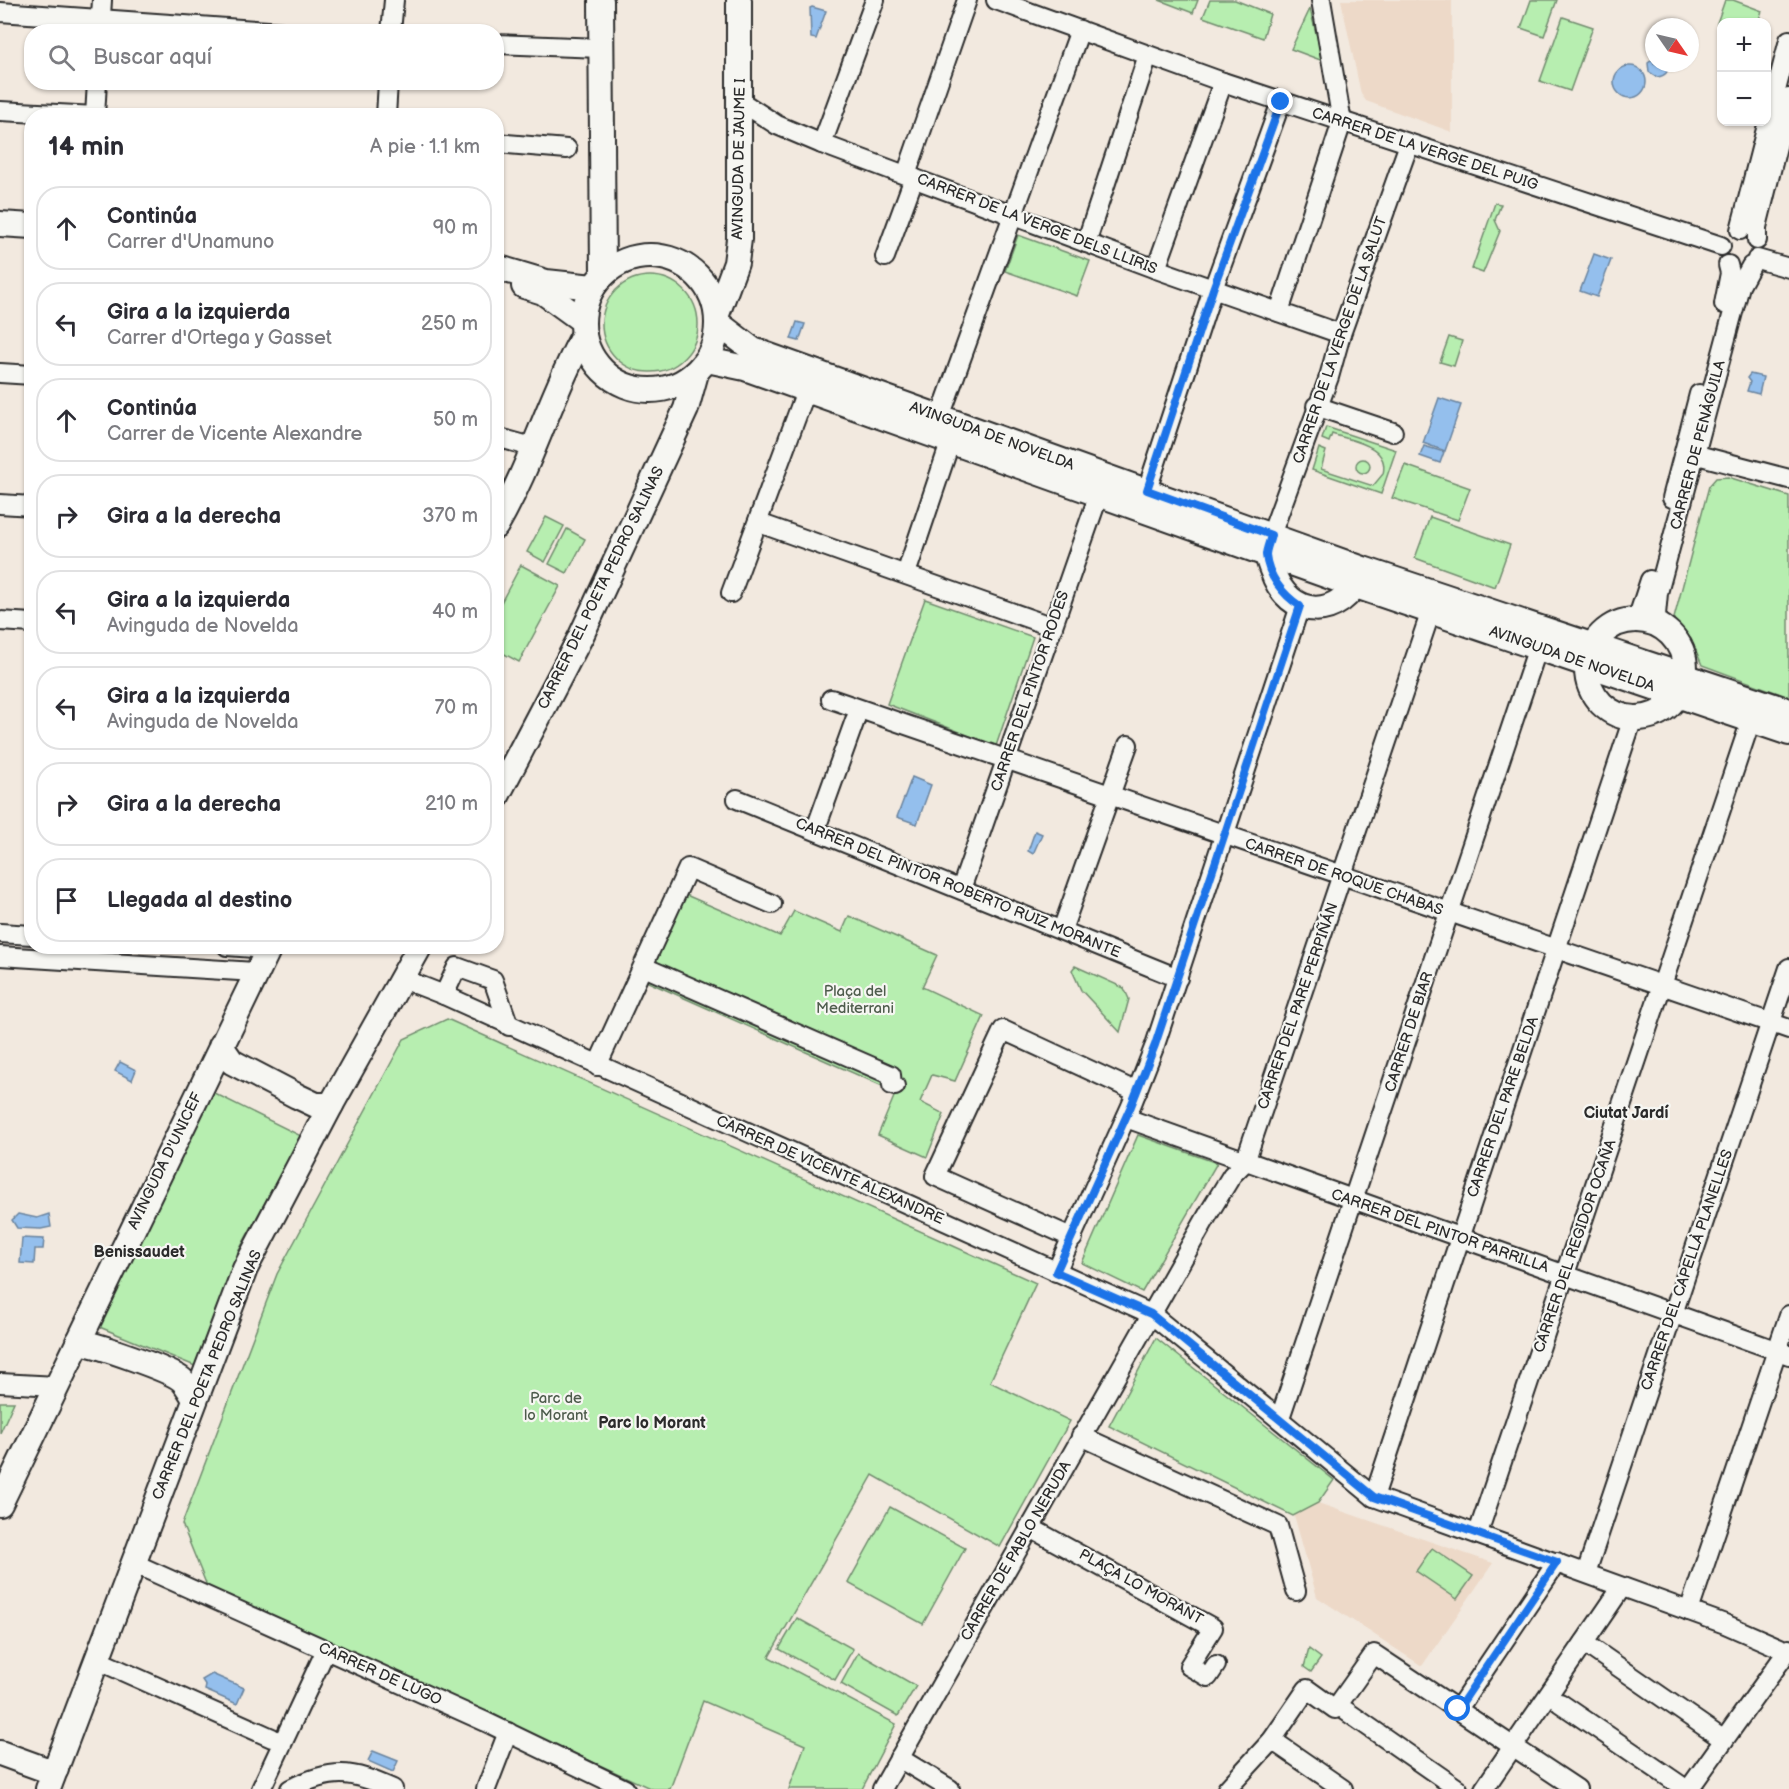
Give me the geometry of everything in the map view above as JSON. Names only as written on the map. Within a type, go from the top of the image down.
[{"type":"main road","points":[[598,281],[601,0]]},
{"type":"main road","name":"AVINGUDA DE JAUME I","points":[[718,319],[736,263],[739,239],[739,0]]},
{"type":"main road","points":[[0,213],[24,214]]},
{"type":"main road","points":[[0,224],[24,226]]},
{"type":"main road","points":[[644,256],[676,261],[698,277],[712,296],[718,319],[717,337],[701,366],[671,387],[655,390],[631,388],[604,372],[591,355],[584,327],[585,307],[598,281],[616,265],[644,256]]},
{"type":"main road","points":[[504,269],[546,282],[598,281]]},
{"type":"main road","points":[[504,281],[543,292],[584,327]]},
{"type":"main road","name":"AVINGUDA DE NOVELDA","points":[[718,319],[753,350],[1147,490],[1269,545]]},
{"type":"main road","points":[[504,510],[536,448],[562,375],[584,327]]},
{"type":"main road","name":"AVINGUDA DE NOVELDA","points":[[701,366],[745,368],[1099,494],[1269,545],[1359,578],[1681,685],[1789,711]]},
{"type":"main road","name":"CARRER DEL POETA PEDRO SALINAS","points":[[504,783],[581,636],[686,409],[701,366]]},
{"type":"main road","points":[[1269,545],[1277,586],[1286,597],[1300,606],[1317,609],[1330,607],[1348,596],[1359,578]]},
{"type":"main road","name":"AVINGUDA DE NOVELDA","points":[[1359,578],[1431,611],[1538,647],[1590,654]]},
{"type":"main road","points":[[1637,620],[1661,626],[1674,638],[1684,660],[1681,685],[1659,712],[1633,718],[1612,712],[1598,700],[1588,683],[1590,654],[1604,632],[1618,623],[1637,620]]},
{"type":"main road","name":"AVINGUDA DE NOVELDA","points":[[1681,685],[1751,720],[1789,733]]},
{"type":"main road","name":"AVINGUDA D'UNICEF","points":[[0,1504],[266,954]]},
{"type":"main road","name":"CARRER DEL POETA PEDRO SALINAS","points":[[52,1779],[95,1659],[246,1269],[331,1105],[416,954]]},
{"type":"main road","points":[[221,1046],[232,1062],[269,1082],[316,1105],[331,1105]]},
{"type":"main road","points":[[78,1342],[90,1342],[182,1379],[195,1399]]},
{"type":"main road","points":[[0,1753],[44,1769],[52,1779]]},
{"type":"street","points":[[392,24],[394,0]]},
{"type":"street","points":[[822,144],[875,0]]},
{"type":"street","points":[[885,257],[967,0]]},
{"type":"street","name":"CARRER DE LA VERGE DEL PUIG","points":[[996,0],[1281,102],[1721,246]]},
{"type":"street","points":[[1279,312],[1342,122],[1321,0]]},
{"type":"street","points":[[0,12],[101,16],[192,24]]},
{"type":"street","points":[[940,417],[1080,30]]},
{"type":"street","points":[[1740,230],[1789,40]]},
{"type":"street","points":[[504,44],[601,48]]},
{"type":"street","points":[[1086,243],[1148,55]]},
{"type":"street","points":[[1156,269],[1223,82]]},
{"type":"street","points":[[95,108],[97,90]]},
{"type":"street","points":[[387,108],[388,90]]},
{"type":"street","points":[[1757,240],[1749,232],[1740,230],[1725,238],[1721,246],[1722,255],[1728,265],[1743,269],[1754,262],[1759,250],[1757,227],[1789,98]]},
{"type":"street","name":"CARRER DE LA VERGE DELS LLIRIS","points":[[740,101],[777,125],[822,144],[1011,216],[1341,334]]},
{"type":"street","points":[[1147,490],[1213,289],[1281,102]]},
{"type":"street","points":[[0,111],[24,112]]},
{"type":"street","points":[[504,144],[567,149]]},
{"type":"street","name":"CARRER DE LA VERGE DE LA SALUT","points":[[1269,545],[1409,144]]},
{"type":"street","points":[[1754,262],[1789,268]]},
{"type":"street","name":"CARRER DE PENÀGUILA","points":[[1637,620],[1643,609],[1740,286],[1754,262]]},
{"type":"street","name":"CARRER DE PENÀGUILA","points":[[1661,626],[1656,615],[1658,593],[1728,290],[1728,265]]},
{"type":"street","points":[[0,373],[24,374]]},
{"type":"street","points":[[731,593],[759,524],[806,391]]},
{"type":"street","points":[[1316,406],[1393,432]]},
{"type":"street","points":[[504,439],[536,448]]},
{"type":"street","points":[[909,565],[947,452]]},
{"type":"street","points":[[1690,453],[1789,478]]},
{"type":"street","name":"CARRER DEL PINTOR RODES","points":[[961,889],[1099,494]]},
{"type":"street","points":[[0,504],[24,506]]},
{"type":"street","points":[[759,524],[1053,627]]},
{"type":"street","points":[[1056,1272],[1137,1092],[1178,978],[1300,606]]},
{"type":"street","name":"CARRER DEL PARE PERPIÑÁN","points":[[1151,1314],[1229,1180],[1245,1162],[1431,611]]},
{"type":"street","points":[[0,621],[24,622]]},
{"type":"street","name":"CARRER DE BIAR","points":[[1280,1418],[1538,647]]},
{"type":"street","name":"CARRER DE ROQUE CHABAS","points":[[831,699],[1224,836],[1343,875],[1350,880],[1789,1029]]},
{"type":"street","name":"CARRER DEL PARE BELDA","points":[[1374,1497],[1633,718]]},
{"type":"street","points":[[819,820],[855,720]]},
{"type":"street","name":"CARRER DEL REGIDOR OCAÑA","points":[[1478,1533],[1751,720]]},
{"type":"street","points":[[1062,930],[1128,745]]},
{"type":"street","name":"CARRER DEL PINTOR ROBERTO RUIZ MORANTE","points":[[737,799],[1178,978]]},
{"type":"street","points":[[597,1066],[688,868],[772,904]]},
{"type":"street","points":[[0,933],[24,934]]},
{"type":"street","points":[[0,956],[255,972]]},
{"type":"street","points":[[444,995],[457,967],[493,980],[509,1026]]},
{"type":"street","name":"CARRER DEL CAPELLÀ PLANELLES","points":[[1586,1573],[1789,968]]},
{"type":"street","points":[[651,970],[891,1075],[892,1085],[895,1086]]},
{"type":"street","name":"CARRER DE VICENTE ALEXANDRE","points":[[403,979],[444,995],[1151,1314],[1374,1497]]},
{"type":"street","points":[[1073,1238],[935,1176],[1003,1030],[1137,1092]]},
{"type":"street","name":"CARRER DEL PINTOR PARRILLA","points":[[1126,1118],[1783,1353]]},
{"type":"street","name":"CARRER DE PABLO NERUDA","points":[[882,1789],[1151,1314]]},
{"type":"street","points":[[1689,1611],[1783,1353],[1789,1315]]},
{"type":"street","points":[[0,1383],[57,1386]]},
{"type":"street","points":[[1081,1436],[1278,1526],[1296,1591]]},
{"type":"street","points":[[1374,1497],[1478,1533],[1764,1640],[1782,1657],[1691,1786],[1560,1703]]},
{"type":"street","name":"PLAÇA LO MORANT","points":[[1029,1527],[1213,1628],[1189,1666],[1208,1677],[1216,1665]]},
{"type":"street","points":[[1458,1709],[1557,1562]]},
{"type":"street","name":"CARRER DE LUGO","points":[[133,1563],[508,1732],[626,1789]]},
{"type":"street","points":[[1484,1789],[1622,1587]]},
{"type":"street","points":[[1584,1643],[1724,1740]]},
{"type":"street","points":[[261,1789],[326,1650]]},
{"type":"street","points":[[1227,1789],[1272,1740],[1306,1689],[1335,1709],[1374,1654],[1577,1789]]},
{"type":"street","points":[[95,1659],[272,1738]]},
{"type":"street","points":[[1346,1712],[1458,1789]]},
{"type":"street","points":[[486,1789],[508,1732]]},
{"type":"street","points":[[1272,1740],[1343,1789]]},
{"type":"street","points":[[899,1758],[950,1789]]},
{"type":"street","points":[[290,1789],[326,1776],[351,1772],[393,1789]]},
{"type":"shaded area","points":[[1341,0],[1452,0],[1452,132],[1366,101],[1361,94]]},
{"type":"shaded area","points":[[1318,1503],[1493,1563],[1422,1666],[1317,1597],[1294,1515]]},
{"type":"green space","points":[[1159,0],[1198,0],[1193,13]]},
{"type":"green space","points":[[1210,0],[1235,0],[1270,14],[1263,38],[1203,17]]},
{"type":"green space","points":[[1531,0],[1557,0],[1544,36],[1521,28]]},
{"type":"green space","points":[[1725,0],[1733,0],[1762,11],[1759,18],[1719,18]]},
{"type":"green space","points":[[1310,9],[1323,61],[1291,49]]},
{"type":"green space","points":[[1563,17],[1593,27],[1570,91],[1540,81]]},
{"type":"green space","points":[[1495,203],[1501,204],[1495,220],[1500,231],[1483,273],[1472,269]]},
{"type":"green space","points":[[1018,235],[1090,261],[1077,296],[1005,271]]},
{"type":"green space","points":[[650,276],[668,279],[684,290],[695,306],[698,324],[695,342],[684,358],[668,369],[650,372],[632,369],[616,358],[605,342],[602,324],[605,306],[616,290],[632,279]]},
{"type":"green space","points":[[1449,337],[1462,341],[1454,366],[1440,362]]},
{"type":"green space","points":[[1326,427],[1396,450],[1381,494],[1312,470],[1319,448],[1326,451],[1321,469],[1373,486],[1383,474],[1384,464],[1381,456],[1375,450],[1359,442],[1332,434],[1329,442],[1322,439]]},
{"type":"green space","points":[[1363,459],[1368,461],[1370,466],[1368,471],[1363,473],[1358,471],[1356,466],[1358,461]]},
{"type":"green space","points":[[1405,465],[1470,488],[1458,520],[1392,498]]},
{"type":"green space","points":[[1728,477],[1789,496],[1789,697],[1702,665],[1691,639],[1673,622],[1709,486],[1716,478]]},
{"type":"green space","points":[[546,517],[564,526],[545,562],[527,552]]},
{"type":"green space","points":[[1430,517],[1510,545],[1495,587],[1415,558]]},
{"type":"green space","points":[[567,529],[585,539],[567,573],[549,564]]},
{"type":"green space","points":[[521,565],[560,586],[519,662],[504,654],[504,597]]},
{"type":"green space","points":[[925,599],[1033,637],[996,746],[887,704]]},
{"type":"green space","name":"Plaça del Mediterrani","points":[[686,895],[780,936],[794,911],[842,932],[849,916],[937,955],[922,987],[984,1016],[955,1081],[932,1075],[920,1102],[944,1114],[927,1157],[878,1135],[896,1092],[646,981]]},
{"type":"green space","points":[[1075,966],[1124,988],[1129,999],[1120,1032],[1081,990],[1072,970]]},
{"type":"green space","name":"Parc de lo Morant","points":[[447,1019],[1036,1283],[990,1382],[1070,1421],[1000,1547],[873,1475],[769,1657],[896,1724],[862,1789],[789,1789],[805,1745],[703,1701],[670,1789],[652,1789],[207,1586],[182,1524],[277,1274],[404,1039]]},
{"type":"green space","points":[[212,1092],[301,1136],[238,1252],[195,1366],[97,1326]]},
{"type":"green space","points":[[1138,1135],[1217,1163],[1142,1292],[1082,1263]]},
{"type":"green space","points":[[1156,1338],[1334,1480],[1318,1503],[1293,1516],[1109,1426]]},
{"type":"green space","points":[[0,1402],[14,1402],[0,1433]]},
{"type":"green space","points":[[890,1507],[965,1548],[923,1624],[848,1583]]},
{"type":"green space","points":[[1432,1548],[1473,1576],[1457,1599],[1416,1571]]},
{"type":"green space","points":[[797,1618],[853,1649],[835,1680],[779,1649]]},
{"type":"green space","points":[[1309,1649],[1321,1658],[1311,1672],[1304,1667]]},
{"type":"green space","points":[[858,1653],[916,1686],[898,1716],[841,1684]]},
{"type":"water","points":[[810,8],[826,11],[816,39],[811,38]]},
{"type":"water","points":[[1630,66],[1642,70],[1646,82],[1642,94],[1630,98],[1618,94],[1614,82],[1618,70]]},
{"type":"water","points":[[1649,72],[1666,72],[1664,75],[1657,77]]},
{"type":"water","points":[[1594,254],[1611,260],[1597,297],[1580,291]]},
{"type":"water","points":[[797,322],[805,324],[799,341],[791,339]]},
{"type":"water","points":[[1750,374],[1763,377],[1759,394],[1747,391],[1750,382],[1747,378]]},
{"type":"water","points":[[1439,398],[1461,405],[1445,451],[1423,443]]},
{"type":"water","points":[[1424,446],[1444,452],[1440,463],[1420,456]]},
{"type":"water","points":[[912,777],[931,785],[917,824],[897,817]]},
{"type":"water","points":[[1035,831],[1042,834],[1033,854],[1028,851]]},
{"type":"water","points":[[120,1062],[136,1070],[132,1080],[115,1071]]},
{"type":"water","points":[[18,1214],[37,1218],[49,1214],[51,1227],[17,1228],[12,1220]]},
{"type":"water","points":[[22,1238],[44,1239],[43,1249],[35,1249],[34,1264],[20,1263]]},
{"type":"water","points":[[212,1674],[244,1688],[237,1704],[205,1690],[206,1686],[202,1680]]},
{"type":"water","points":[[373,1751],[398,1761],[393,1772],[368,1761]]},
{"type":"district","name":"Ciutat Jardí","points":[[1626,1113]]},
{"type":"district","name":"Benissaudet","points":[[139,1252]]},
{"type":"district","name":"Parc lo Morant","points":[[652,1423]]},
{"type":"route","points":[[1281,102],[1213,289],[1147,490],[1271,535],[1266,554],[1277,586],[1286,597],[1300,606],[1155,1045],[1131,1106],[1056,1272],[1151,1314],[1374,1497],[1557,1562],[1458,1709]]}]
